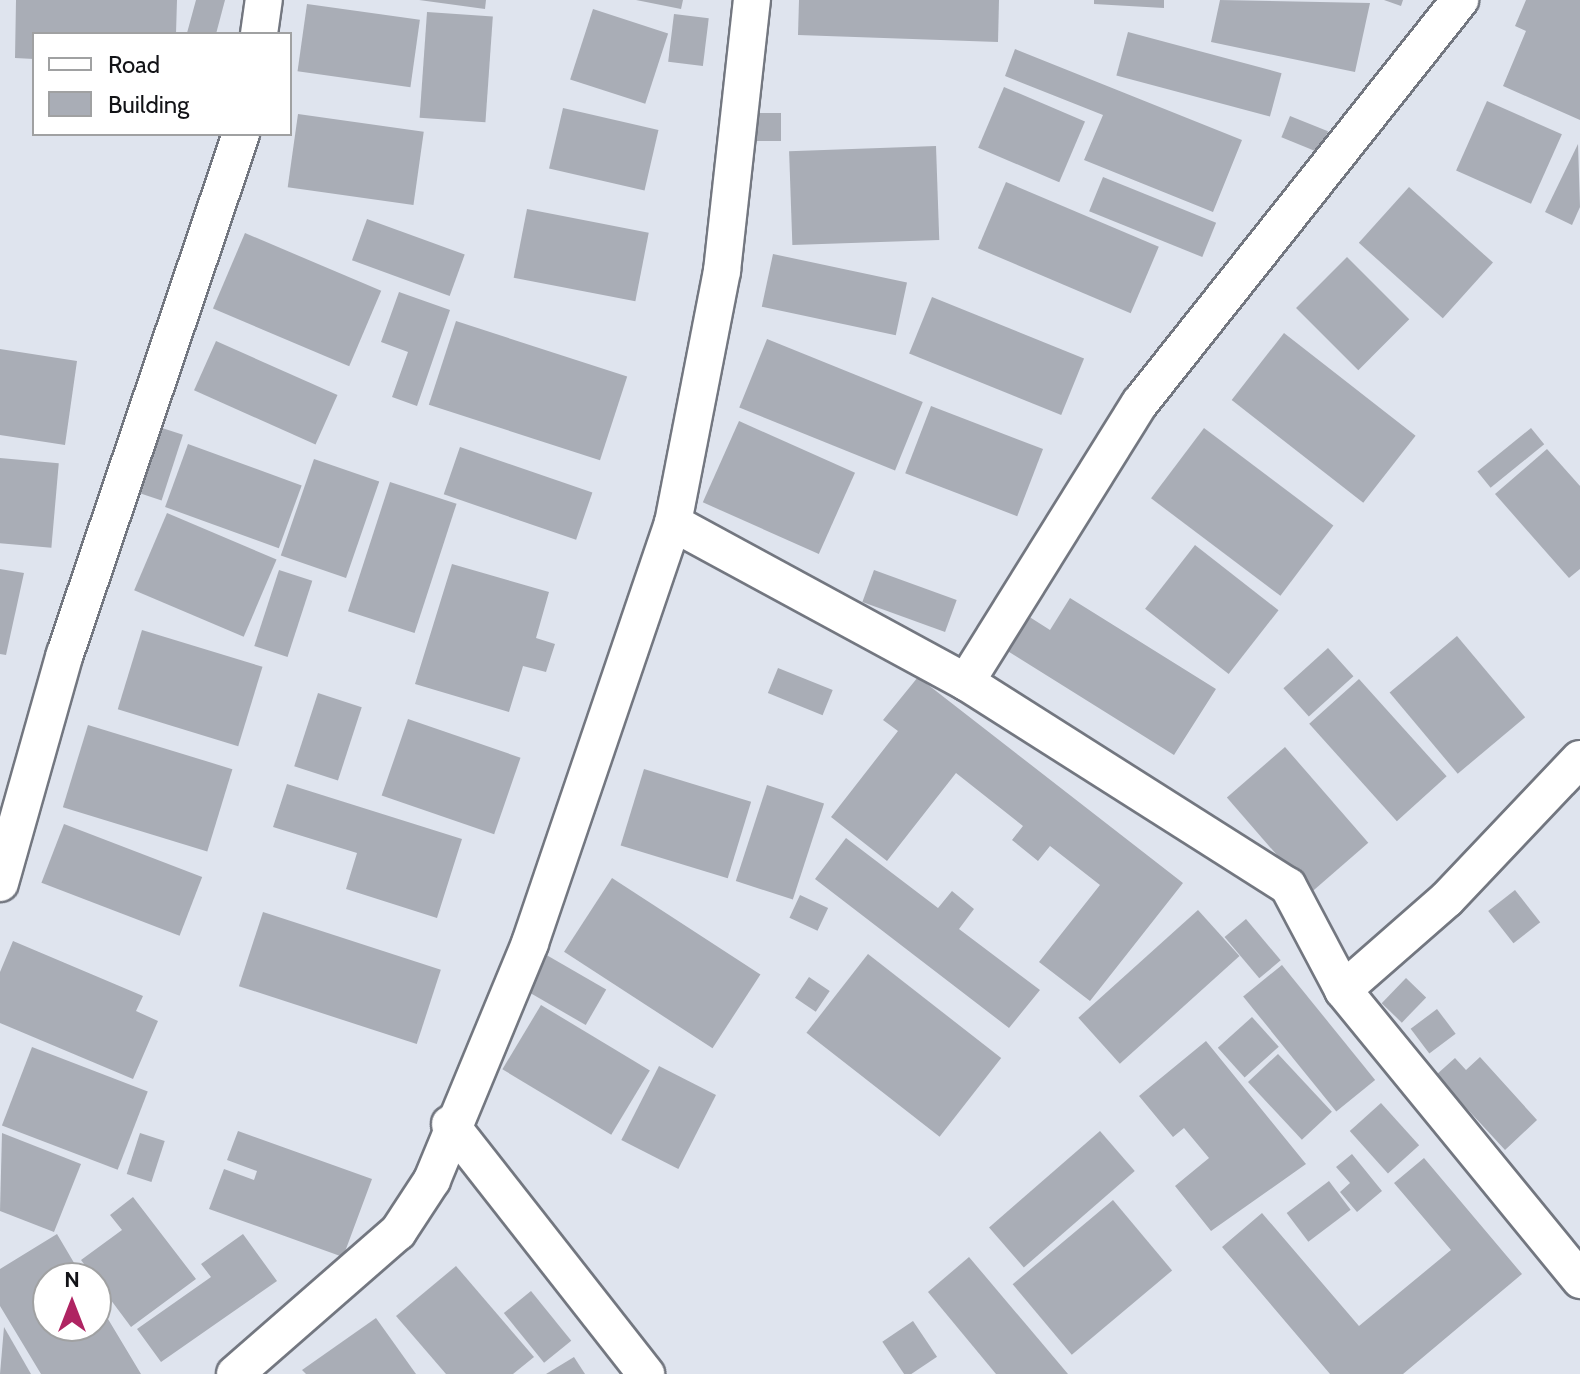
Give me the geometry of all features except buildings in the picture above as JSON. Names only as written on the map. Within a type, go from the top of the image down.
[{"type":"street","points":[[259,32],[264,0]]},
{"type":"street","points":[[235,1374],[398,1232],[432,1180],[450,1124],[530,943],[673,523],[722,271],[752,0]]},
{"type":"street","points":[[966,682],[1140,403],[1460,0]]},
{"type":"street","points":[[0,883],[65,654],[240,136]]},
{"type":"street","points":[[673,523],[966,682],[1288,886],[1343,990],[1580,1280]]},
{"type":"street","points":[[1343,990],[1447,899],[1580,759]]},
{"type":"street","points":[[450,1124],[646,1374]]}]
